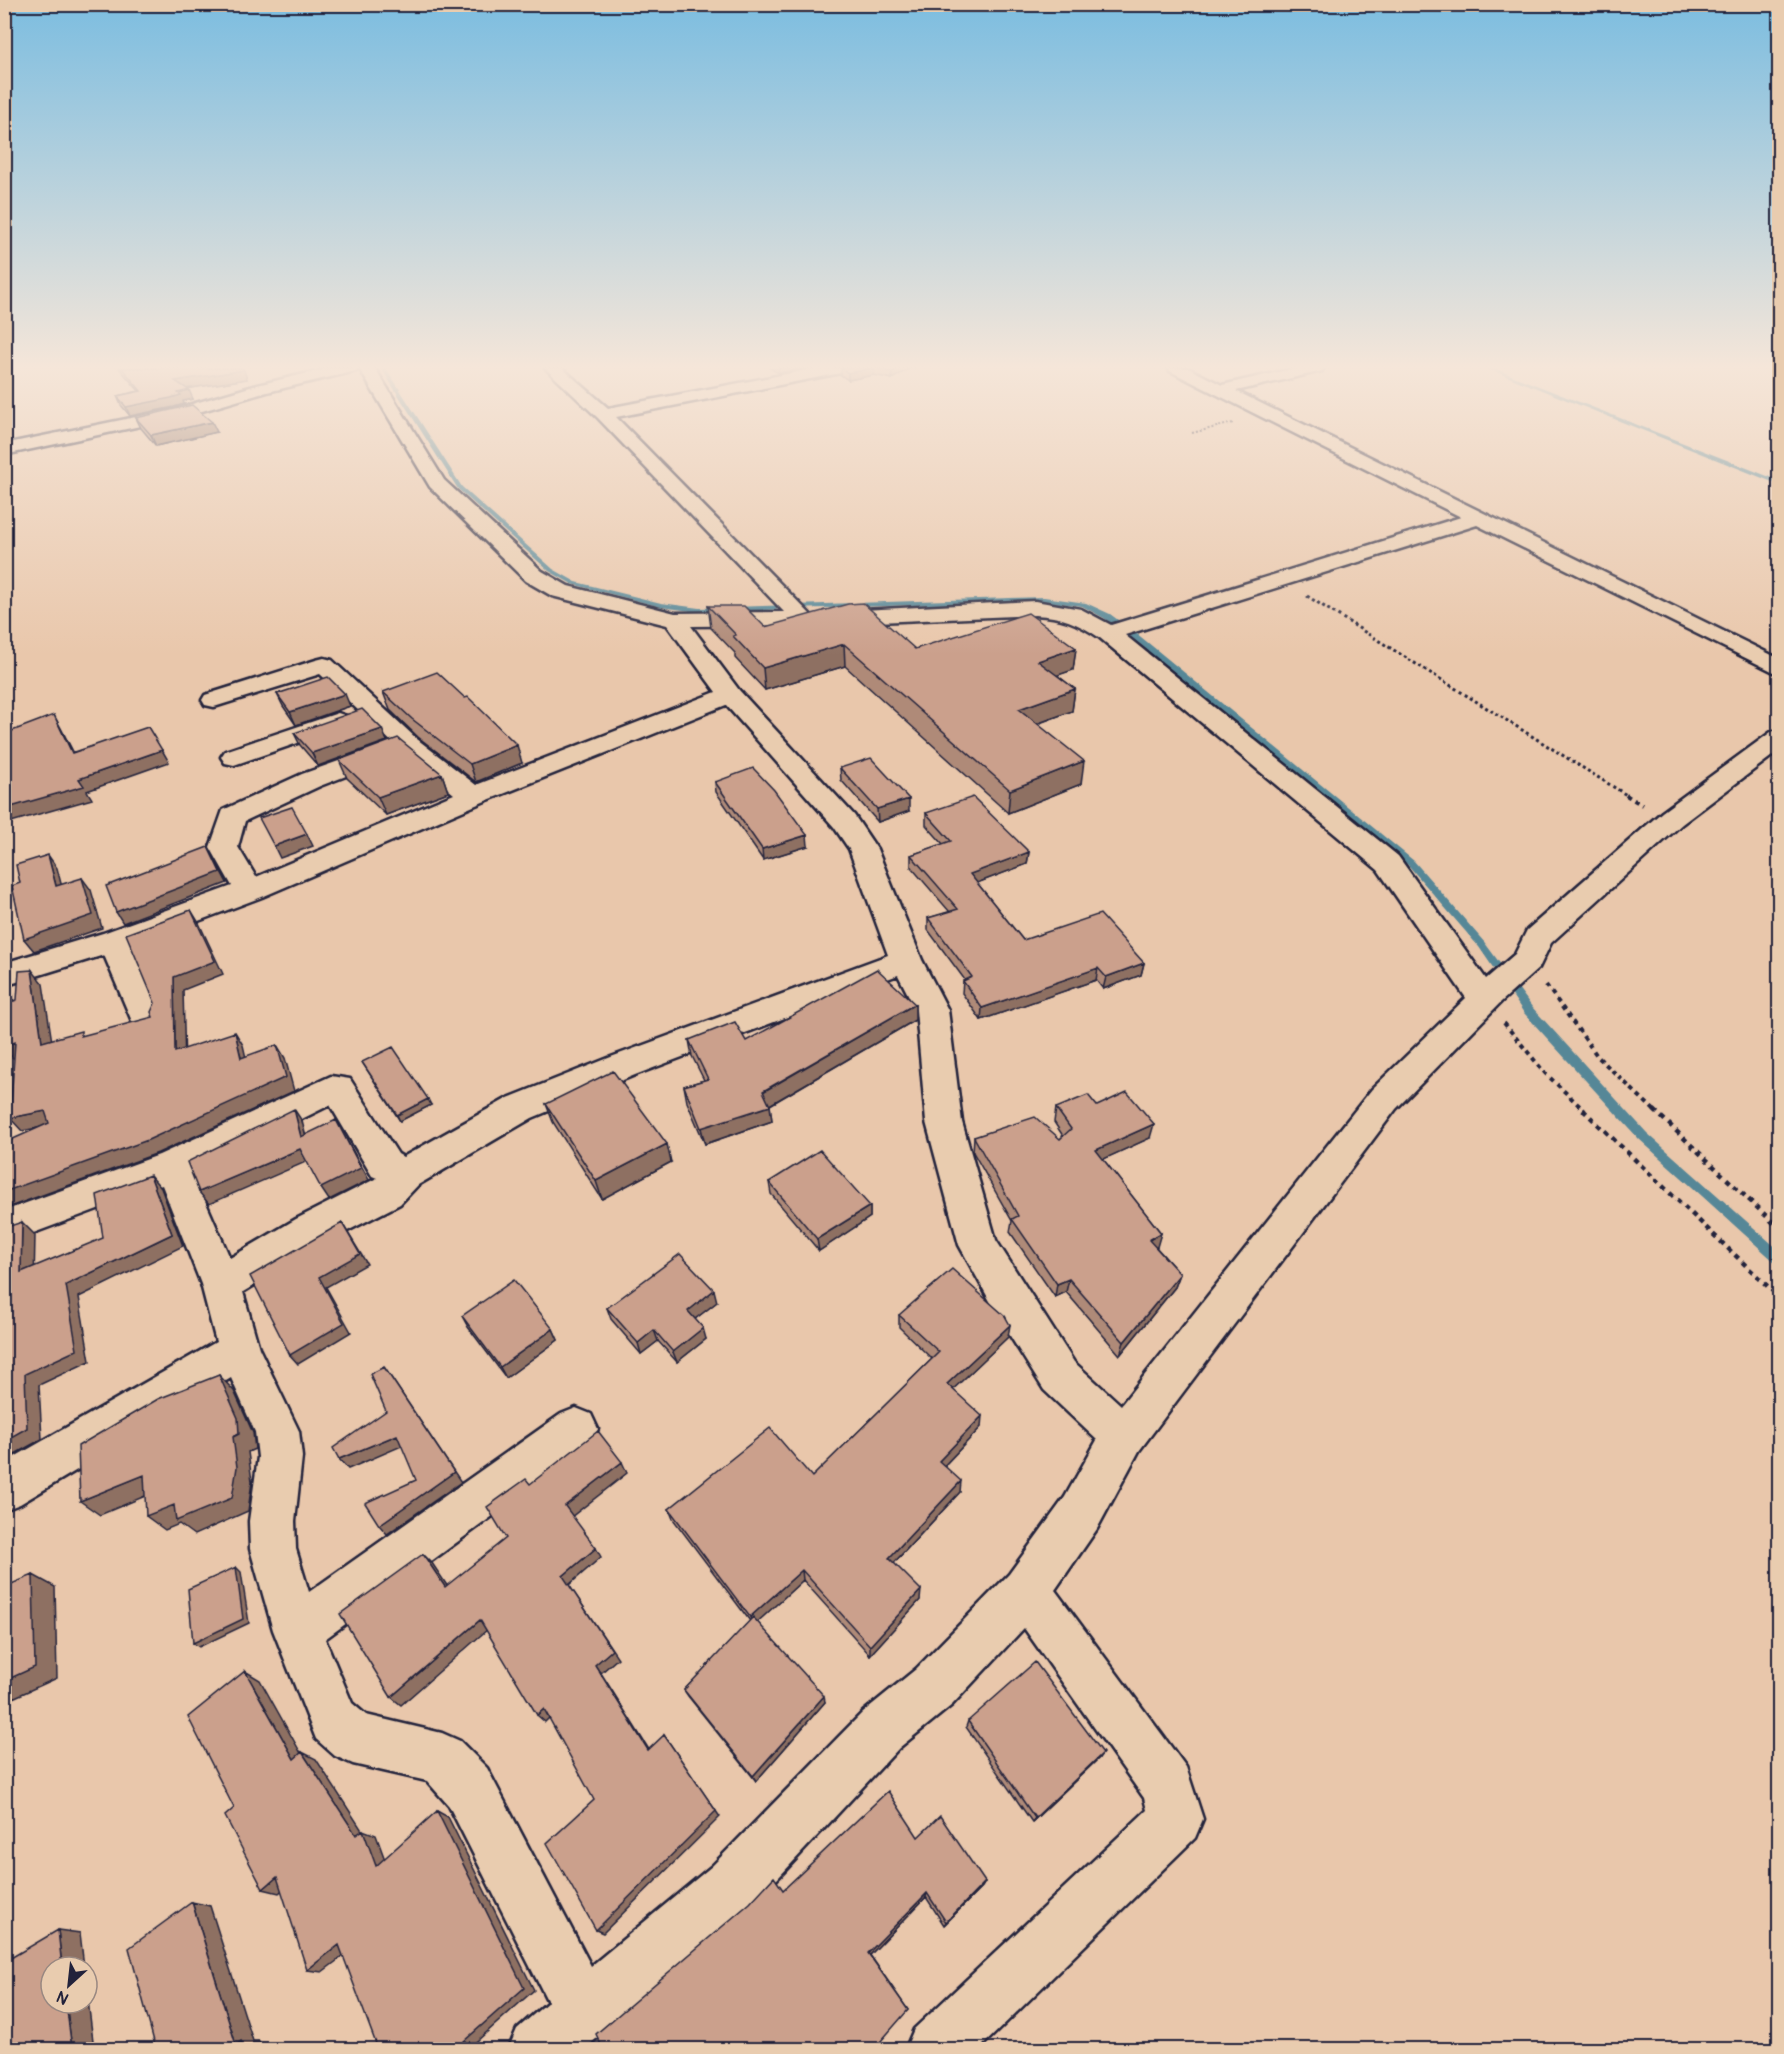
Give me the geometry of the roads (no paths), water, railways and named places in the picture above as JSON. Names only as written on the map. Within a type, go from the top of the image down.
[{"type":"street","points":[[425,464],[437,483],[534,576],[560,591],[675,620],[796,610],[1035,608],[1063,610],[1084,616],[1110,632],[1388,863],[1487,997]]},
{"type":"street","points":[[653,464],[796,610]]},
{"type":"street","points":[[1367,464],[1779,668]]},
{"type":"street","points":[[1110,632],[1477,519]]},
{"type":"street","points":[[675,620],[730,695],[844,821],[863,849],[906,960],[932,1010],[944,1122],[978,1245],[1016,1310],[1059,1376],[1124,1436]]},
{"type":"street","points":[[214,700],[324,665],[408,744],[473,796]]},
{"type":"street","points":[[4,975],[114,940],[252,890],[473,796],[730,695]]},
{"type":"street","points":[[234,757],[371,709]]},
{"type":"street","points":[[538,2049],[732,1886],[881,1730],[934,1688],[1026,1591],[1081,1513],[1124,1436],[1384,1099],[1487,997],[1523,965],[1538,937],[1668,821],[1779,736]]},
{"type":"street","points":[[252,890],[246,885],[224,847],[233,816],[311,780],[408,744]]},
{"type":"street","points":[[114,940],[146,1017]]},
{"type":"street","points":[[221,1284],[310,1231],[387,1193],[405,1174],[520,1108],[623,1066],[906,960]]},
{"type":"street","points":[[4,1228],[172,1166],[331,1089],[338,1089],[385,1165],[405,1174]]},
{"type":"street","points":[[172,1166],[221,1284],[239,1351],[277,1431],[280,1456],[272,1521],[273,1550],[297,1630],[333,1721],[353,1738],[442,1758],[468,1787],[583,2010]]},
{"type":"street","points":[[4,1488],[239,1351]]},
{"type":"street","points":[[297,1630],[576,1429]]},
{"type":"street","points":[[935,2049],[1176,1819],[1167,1786],[1026,1591]]},
{"type":"waterway","points":[[445,464],[460,488],[551,570],[574,583],[661,605],[699,610],[1044,599],[1084,604],[1107,616],[1411,863],[1482,945],[1528,1010],[1643,1136],[1780,1259]]},
{"type":"waterway","points":[[1732,464],[1780,483]]}]
